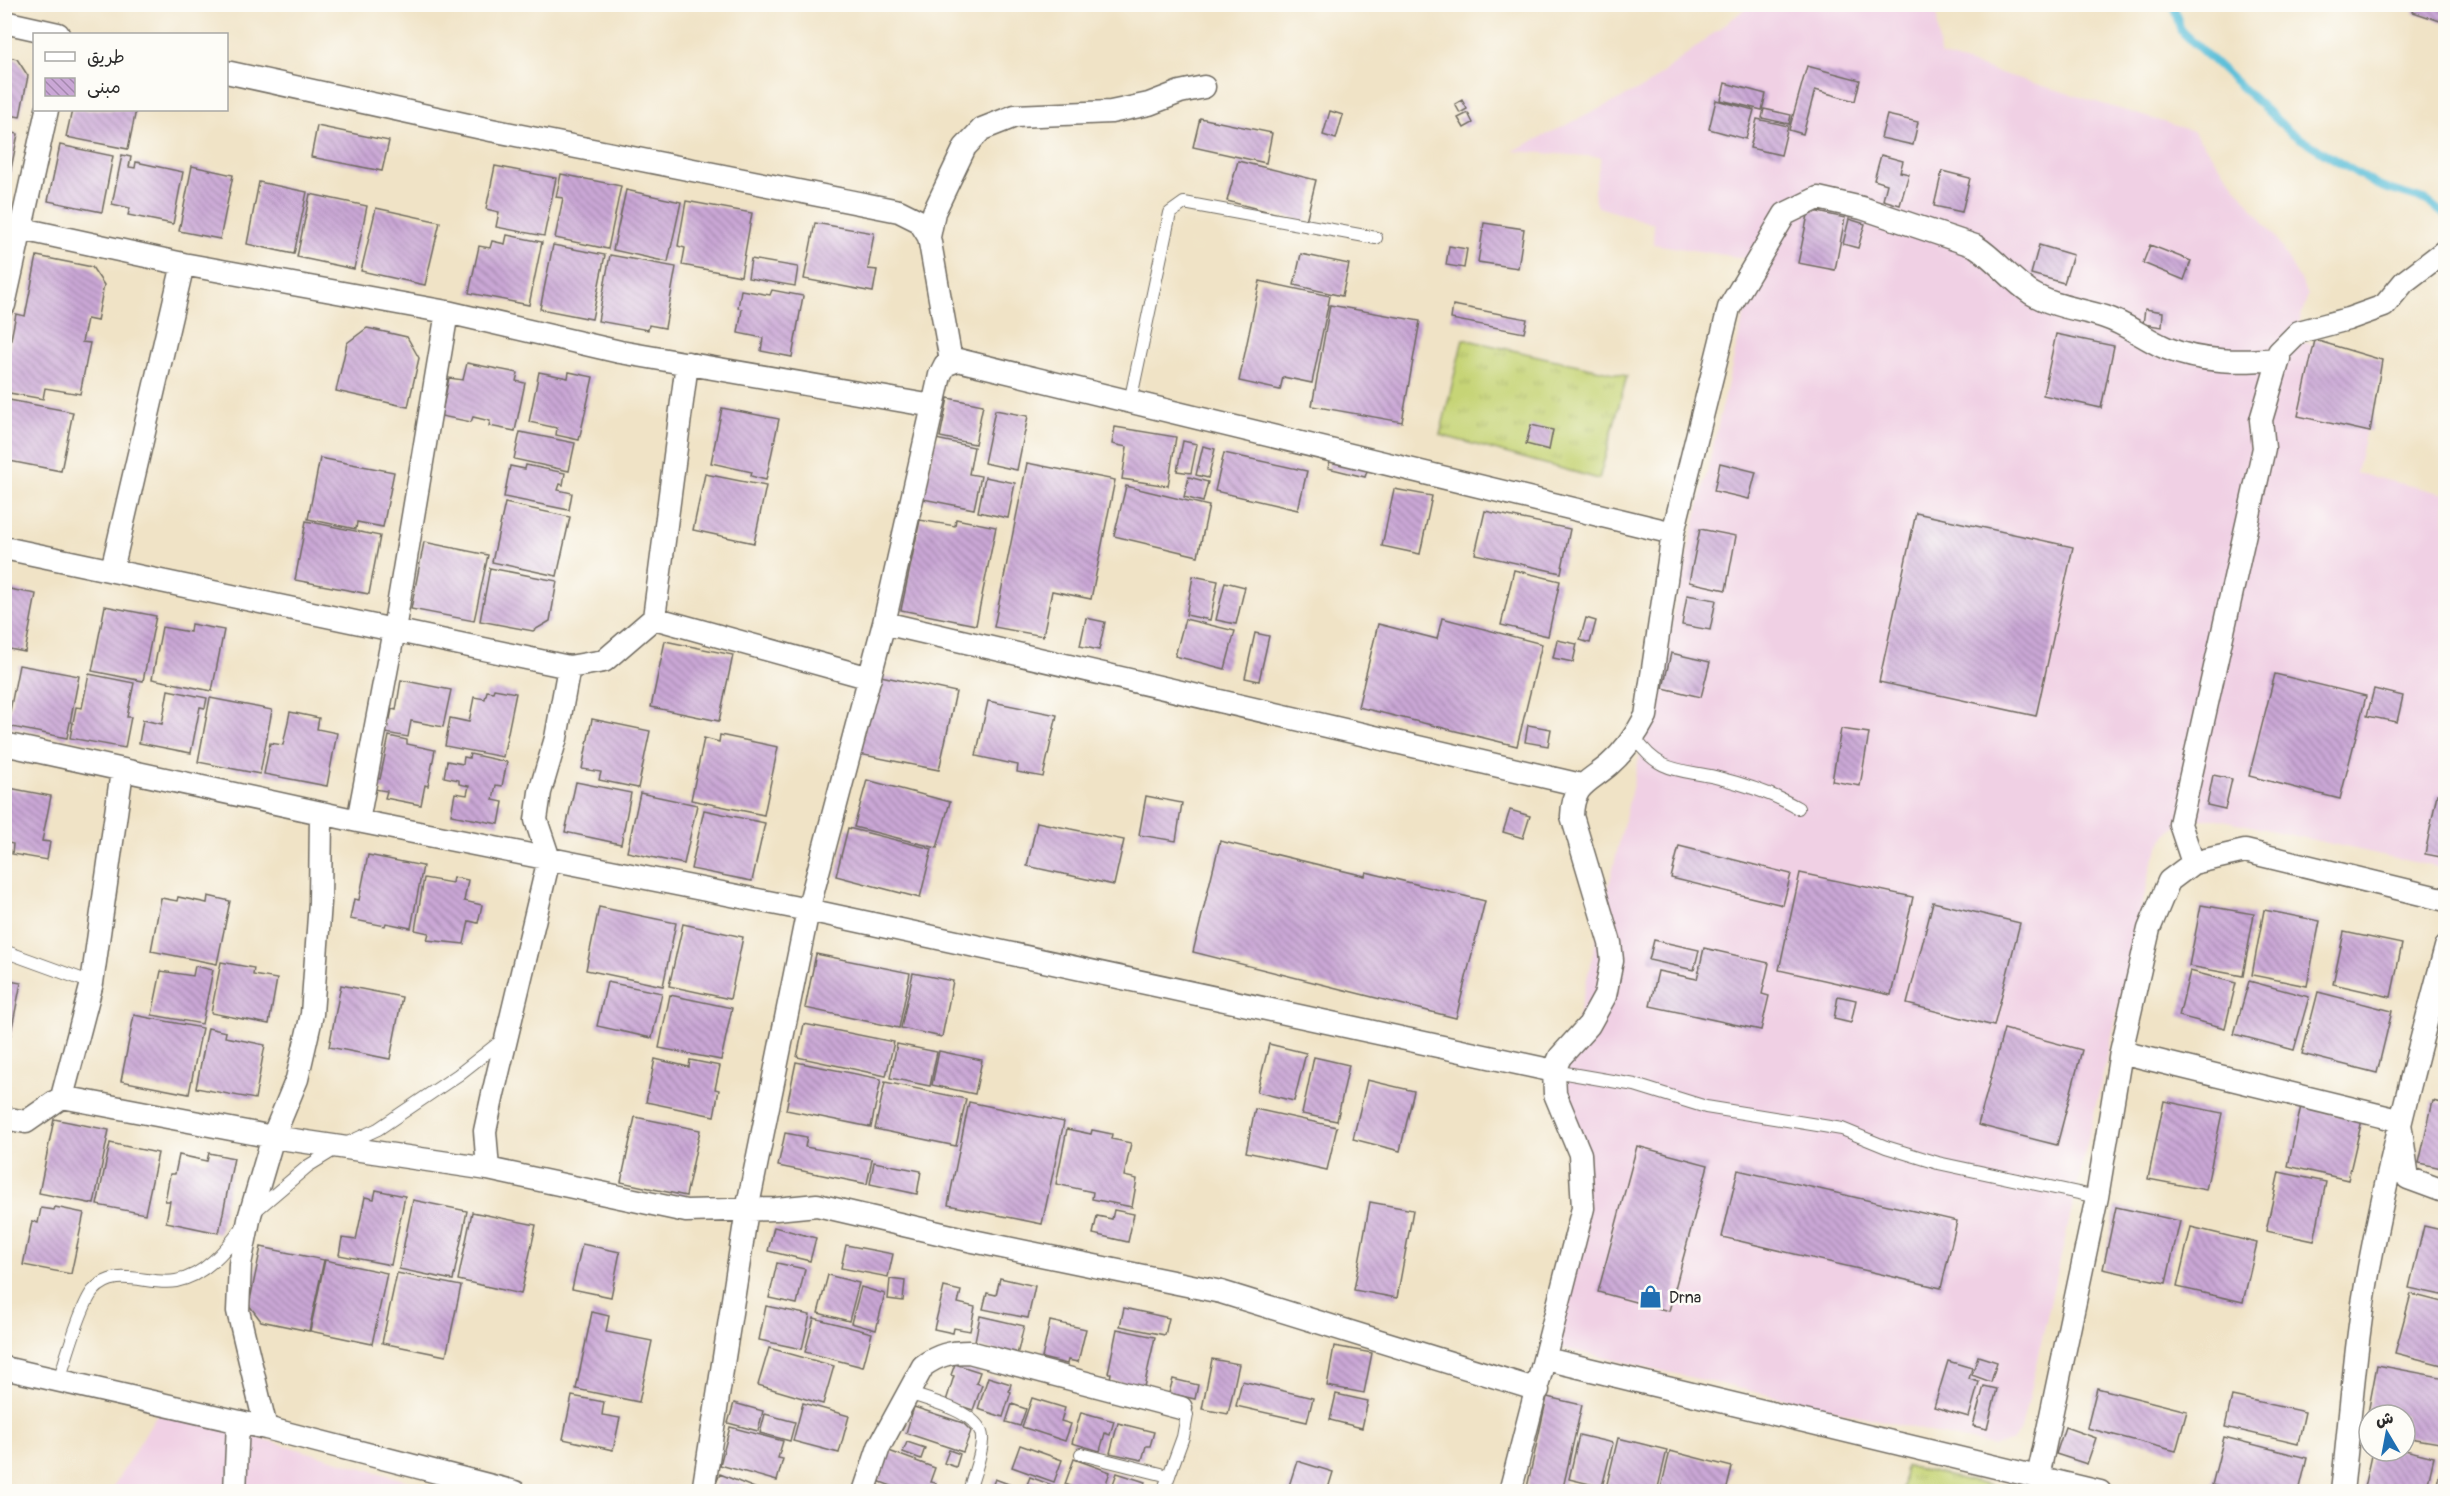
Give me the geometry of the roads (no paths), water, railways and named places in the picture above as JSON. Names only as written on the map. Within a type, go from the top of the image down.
[{"type":"street","points":[[4,22],[54,33]]},
{"type":"street","points":[[228,72],[491,130],[899,211],[919,221],[929,237]]},
{"type":"street","points":[[951,361],[929,237],[934,212],[965,147],[982,129],[1015,116],[1111,112],[1149,104],[1180,92],[1204,87]]},
{"type":"street","points":[[4,305],[12,227],[47,111]]},
{"type":"street","points":[[1510,1491],[1546,1359],[1583,1208],[1580,1154],[1555,1094],[1554,1071],[1560,1058],[1589,1025],[1605,996],[1612,960],[1610,943],[1572,816],[1572,801],[1581,785],[1609,765],[1635,738],[1646,716],[1673,533],[1729,308],[1785,214],[1818,198],[1862,208],[1975,246],[1990,256],[2030,292],[2046,301],[2105,317],[2168,349],[2207,358],[2246,362],[2279,359]]},
{"type":"street","points":[[12,227],[183,264],[447,312],[620,352],[933,406]]},
{"type":"street","points":[[2193,863],[2180,824],[2264,448],[2261,420],[2279,352],[2299,332],[2348,319],[2384,306],[2404,282],[2445,250]]},
{"type":"street","points":[[112,570],[183,264]]},
{"type":"street","points":[[358,821],[394,630],[447,312]]},
{"type":"street","points":[[703,1491],[747,1210],[808,910],[884,623],[940,375],[945,365],[958,360],[1673,533]]},
{"type":"street","points":[[4,548],[569,667],[604,662],[654,618],[687,363]]},
{"type":"street","points":[[654,618],[870,678]]},
{"type":"street","points":[[884,623],[1581,785]]},
{"type":"street","points":[[488,1169],[485,1131],[549,859],[536,820],[540,792],[556,738],[569,667]]},
{"type":"street","points":[[4,744],[358,821],[808,910],[1554,1071]]},
{"type":"street","points":[[4,1118],[26,1122],[62,1097],[92,983],[122,771]]},
{"type":"street","points":[[266,1428],[238,1311],[240,1264],[250,1215],[273,1137],[297,1080],[312,1014],[320,902],[321,813]]},
{"type":"street","points":[[2038,1477],[2097,1197],[2121,1052],[2149,929],[2169,881],[2193,863],[2245,851],[2445,900]]},
{"type":"street","points":[[2342,1491],[2371,1254],[2400,1123],[2445,947]]},
{"type":"street","points":[[2121,1052],[2379,1115],[2400,1123]]},
{"type":"street","points":[[62,1097],[273,1137],[488,1169],[686,1211],[817,1205],[973,1241],[1221,1292],[1538,1390]]},
{"type":"street","points":[[2400,1123],[2408,1178],[2445,1192]]},
{"type":"street","points":[[864,1491],[879,1448],[923,1366],[934,1358],[950,1352],[969,1352],[1181,1408]]},
{"type":"street","points":[[1546,1359],[2100,1491]]},
{"type":"street","points":[[4,1368],[266,1428],[515,1491]]},
{"type":"street","points":[[235,1491],[238,1422]]},
{"type":"lane","points":[[1130,402],[1170,213],[1184,202],[1376,238]]},
{"type":"lane","points":[[1635,738],[1645,753],[1680,772],[1716,777],[1782,799],[1798,808]]},
{"type":"lane","points":[[4,951],[92,983]]},
{"type":"lane","points":[[59,1381],[68,1350],[93,1292],[109,1279],[137,1277],[154,1281],[175,1281],[196,1274],[228,1248],[250,1215],[308,1166],[339,1147],[378,1129],[415,1105],[459,1075],[508,1035]]},
{"type":"lane","points":[[1554,1071],[1635,1085],[1706,1107],[1842,1129],[1886,1147],[1938,1163],[2097,1197]]},
{"type":"lane","points":[[908,1393],[971,1417],[981,1428],[982,1440],[969,1491]]},
{"type":"lane","points":[[1163,1491],[1183,1437],[1186,1415],[1181,1408]]},
{"type":"lane","points":[[1081,1454],[1169,1476]]},
{"type":"waterway","points":[[2173,4],[2181,31],[2290,132],[2378,186],[2427,201],[2446,216]]},
{"type":"place","name":"Drna","points":[[1651,1297]]}]
